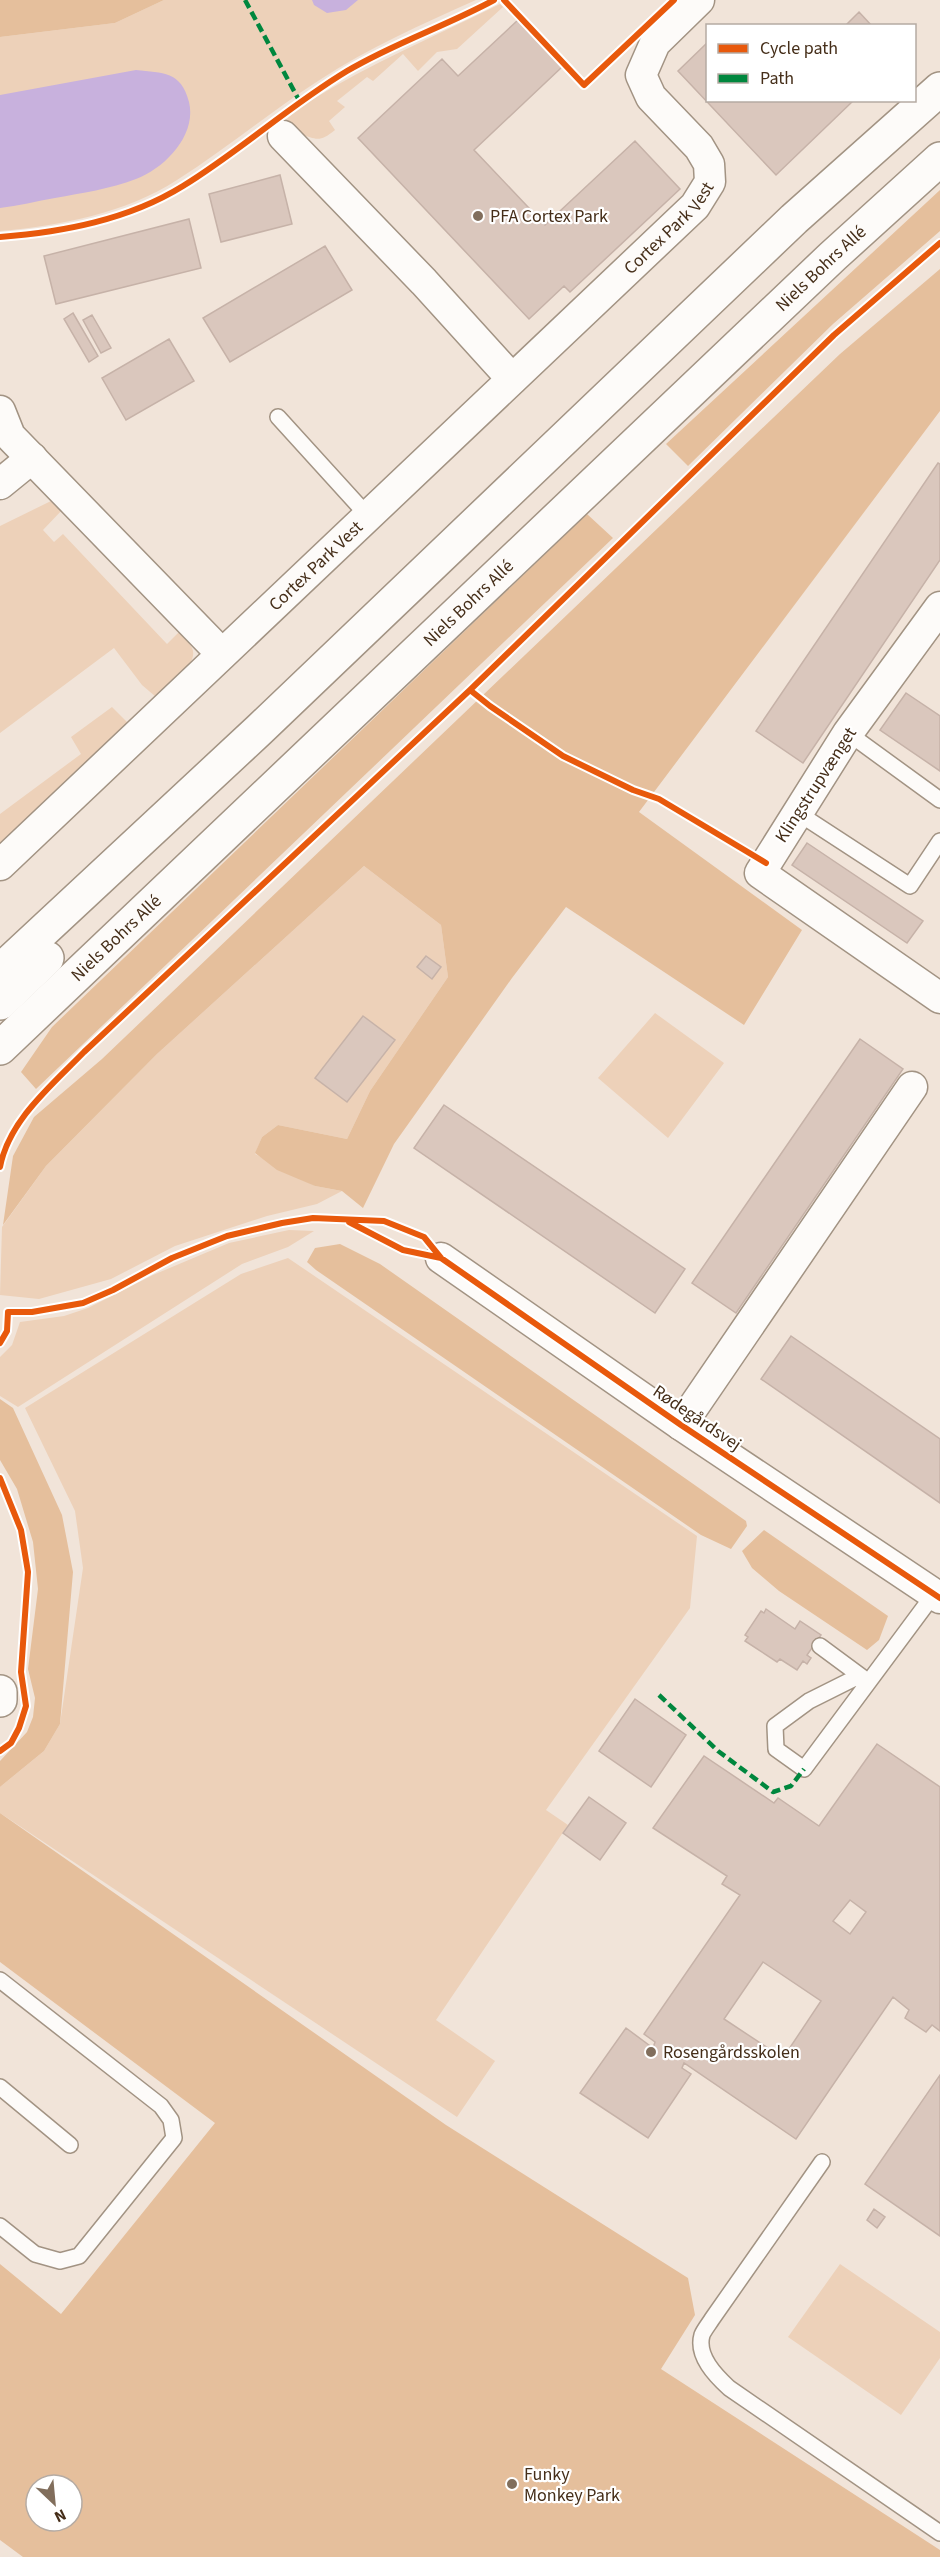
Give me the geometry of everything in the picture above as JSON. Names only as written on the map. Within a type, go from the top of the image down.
[{"type":"street","name":"Cortex Park Vest","points":[[0,865],[695,206],[710,183],[709,164],[699,147],[651,97],[641,75],[644,62],[654,43],[699,0]]},
{"type":"street","points":[[0,971],[259,730],[794,219],[940,89]]},
{"type":"street","points":[[283,136],[424,282],[512,379]]},
{"type":"street","name":"Niels Bohrs Allé","points":[[0,1048],[833,256],[940,159]]},
{"type":"street","points":[[0,411],[10,436],[222,654]]},
{"type":"street","points":[[0,484],[32,458]]},
{"type":"street","name":"Klingstrupvænget","points":[[940,607],[848,733],[760,873],[940,998]]},
{"type":"street","points":[[0,1003],[229,783],[259,730]]},
{"type":"street","name":"Rødegårdsvej","points":[[681,1425],[912,1087]]},
{"type":"street","name":"Rødegårdsvej","points":[[441,1258],[681,1425],[937,1596]]},
{"type":"street","points":[[0,1692],[0,1700]]},
{"type":"lane","points":[[278,417],[368,516]]},
{"type":"lane","points":[[848,733],[940,800]]},
{"type":"lane","points":[[798,813],[910,886],[940,841]]},
{"type":"lane","name":"Rødegårdsvej","points":[[868,1682],[855,1678],[809,1701],[775,1726],[776,1749],[804,1770],[868,1682],[937,1596]]},
{"type":"lane","points":[[820,1646],[868,1682]]},
{"type":"lane","points":[[0,1980],[161,2106],[171,2120],[174,2138],[79,2256],[60,2261],[35,2254],[0,2226]]},
{"type":"lane","points":[[0,2087],[70,2145]]},
{"type":"lane","points":[[822,2163],[711,2319],[701,2337],[704,2357],[714,2374],[729,2388],[940,2533]]},
{"type":"shaded area","points":[[0,0],[164,0],[115,23],[0,37]]},
{"type":"shaded area","points":[[164,0],[476,0],[395,37],[337,69],[195,168],[157,191],[92,216],[46,226],[0,231],[0,37],[115,23]]},
{"type":"shaded area","points":[[312,0],[358,0],[346,10],[327,13],[314,5]]},
{"type":"shaded area","points":[[500,4],[503,7],[457,49],[437,52],[418,71],[403,54],[373,81],[367,77],[337,101],[345,107],[329,121],[335,130],[325,137],[314,138],[274,130],[305,104],[333,87]]},
{"type":"shaded area","points":[[136,70],[170,76],[181,84],[186,92],[190,114],[188,126],[183,138],[168,159],[147,174],[116,185],[0,208],[0,95]]},
{"type":"shaded area","points":[[940,190],[940,231],[833,324],[688,466],[666,444]]},
{"type":"shaded area","points":[[940,269],[940,411],[639,812],[802,930],[744,1025],[566,907],[512,978],[394,1144],[363,1208],[342,1191],[315,1186],[277,1170],[255,1153],[262,1137],[278,1125],[347,1139],[370,1091],[448,977],[441,925],[364,866],[157,1054],[46,1166],[3,1225],[13,1156],[34,1117],[102,1059],[840,354]]},
{"type":"shaded area","points":[[51,501],[63,509],[43,530],[54,542],[63,534],[167,644],[179,632],[191,646],[193,654],[181,675],[156,697],[142,685],[114,648],[0,733],[0,526]]},
{"type":"shaded area","points":[[587,514],[613,538],[36,1089],[21,1072],[52,1027]]},
{"type":"shaded area","points":[[112,707],[129,724],[0,847],[0,814],[81,754],[71,737]]},
{"type":"shaded area","points":[[364,866],[441,925],[448,977],[370,1091],[347,1139],[278,1125],[262,1137],[255,1154],[315,1186],[342,1191],[317,1204],[267,1216],[175,1246],[111,1279],[39,1299],[0,1295],[2,1227],[46,1166],[157,1054]]},
{"type":"shaded area","points":[[655,1013],[724,1063],[668,1138],[598,1078]]},
{"type":"shaded area","points":[[289,1230],[314,1231],[288,1247],[242,1264],[18,1407],[0,1396],[0,1357],[12,1345],[20,1322],[64,1316],[88,1308],[153,1275],[229,1243]]},
{"type":"shaded area","points":[[340,1244],[380,1264],[746,1521],[747,1526],[731,1549],[701,1535],[307,1262],[315,1248]]},
{"type":"shaded area","points":[[288,1258],[697,1536],[690,1608],[546,1810],[568,1825],[436,2020],[495,2061],[457,2117],[0,1813],[0,1787],[44,1751],[60,1724],[83,1568],[75,1511],[25,1408],[241,1274]]},
{"type":"shaded area","points":[[0,1399],[13,1408],[62,1515],[73,1572],[60,1724],[44,1751],[0,1787],[0,1761],[27,1732],[33,1717],[35,1698],[28,1669],[38,1589],[33,1542],[17,1489],[0,1460]]},
{"type":"shaded area","points":[[764,1530],[888,1616],[879,1640],[867,1650],[779,1591],[752,1568],[742,1551]]},
{"type":"shaded area","points":[[0,1813],[446,2125],[688,2278],[695,2315],[661,2369],[940,2550],[940,2557],[23,2557],[0,2540],[0,2264],[61,2314],[215,2123],[0,1962]]},
{"type":"shaded area","points":[[840,2264],[940,2332],[940,2358],[901,2415],[788,2337]]},
{"type":"building","points":[[859,12],[870,24],[847,24]]},
{"type":"building","points":[[518,20],[562,67],[474,150],[545,225],[635,141],[680,189],[570,292],[564,286],[529,319],[358,138],[442,59],[458,76]]},
{"type":"building","points":[[706,44],[706,101],[678,71]]},
{"type":"building","points":[[707,102],[852,102],[776,175]]},
{"type":"building","points":[[280,175],[292,224],[221,242],[209,194]]},
{"type":"building","points":[[189,219],[201,268],[56,304],[44,256]]},
{"type":"building","points":[[325,246],[352,290],[230,362],[203,318]]},
{"type":"building","points":[[73,313],[98,356],[89,362],[64,319]]},
{"type":"building","points":[[92,315],[111,348],[101,353],[83,320]]},
{"type":"building","points":[[169,339],[194,381],[126,420],[102,378]]},
{"type":"building","points":[[938,463],[940,464],[940,560],[803,763],[756,731]]},
{"type":"building","points":[[906,693],[940,716],[940,771],[880,730]]},
{"type":"building","points":[[807,843],[923,921],[907,943],[792,865]]},
{"type":"building","points":[[426,956],[441,967],[432,979],[417,967]]},
{"type":"building","points":[[363,1016],[395,1040],[347,1102],[315,1078]]},
{"type":"building","points":[[860,1039],[903,1069],[736,1313],[692,1283]]},
{"type":"building","points":[[444,1105],[685,1269],[655,1313],[414,1148]]},
{"type":"building","points":[[791,1336],[940,1439],[940,1503],[761,1379]]},
{"type":"building","points":[[766,1609],[795,1629],[800,1621],[821,1635],[807,1655],[811,1658],[807,1664],[803,1661],[797,1670],[780,1659],[777,1662],[745,1641],[748,1637],[745,1635],[761,1611],[764,1613]]},
{"type":"building","points":[[635,1699],[686,1735],[651,1787],[599,1751]]},
{"type":"building","points":[[877,1744],[940,1787],[940,2031],[932,2025],[926,2032],[905,2018],[909,2010],[893,1997],[796,2139],[684,2063],[682,2068],[691,2074],[648,2138],[580,2093],[626,2028],[653,2048],[655,2042],[644,2034],[740,1895],[722,1884],[727,1876],[653,1828],[704,1756],[774,1803],[778,1798],[819,1826]],"holes":[[[850,1900],[866,1912],[850,1934],[833,1921]],[[763,1962],[821,2001],[783,2058],[724,2019]]]},
{"type":"building","points":[[589,1797],[626,1823],[600,1860],[563,1833]]},
{"type":"building","points":[[940,2075],[940,2236],[865,2184]]},
{"type":"building","points":[[874,2209],[885,2217],[877,2228],[867,2220]]},
{"type":"marked path","points":[[245,0],[300,102]]},
{"type":"marked path","points":[[659,1695],[718,1751],[773,1792],[791,1786],[804,1769]]},
{"type":"cycle path","points":[[0,237],[71,228],[118,216],[162,198],[225,158],[347,71],[494,0]]},
{"type":"cycle path","points":[[504,0],[584,85],[674,0]]},
{"type":"cycle path","points":[[0,1167],[12,1134],[22,1119],[33,1104],[84,1052],[470,690],[834,335],[940,243]]},
{"type":"cycle path","points":[[470,690],[563,756],[633,790],[659,799],[766,863]]},
{"type":"cycle path","points":[[0,1343],[7,1331],[8,1312],[32,1312],[83,1303],[113,1290],[172,1258],[227,1236],[313,1218],[384,1221],[424,1237],[441,1258],[681,1425],[940,1598]]},
{"type":"cycle path","points":[[349,1222],[403,1250],[441,1258]]},
{"type":"cycle path","points":[[0,1478],[21,1530],[28,1572],[21,1672],[26,1706],[11,1743],[0,1751]]},
{"type":"place","name":"PFA Cortex Park","points":[[478,216]]},
{"type":"place","name":"Rosengårdsskolen","points":[[651,2052]]},
{"type":"place","name":"Funky Monkey Park","points":[[512,2484]]}]
